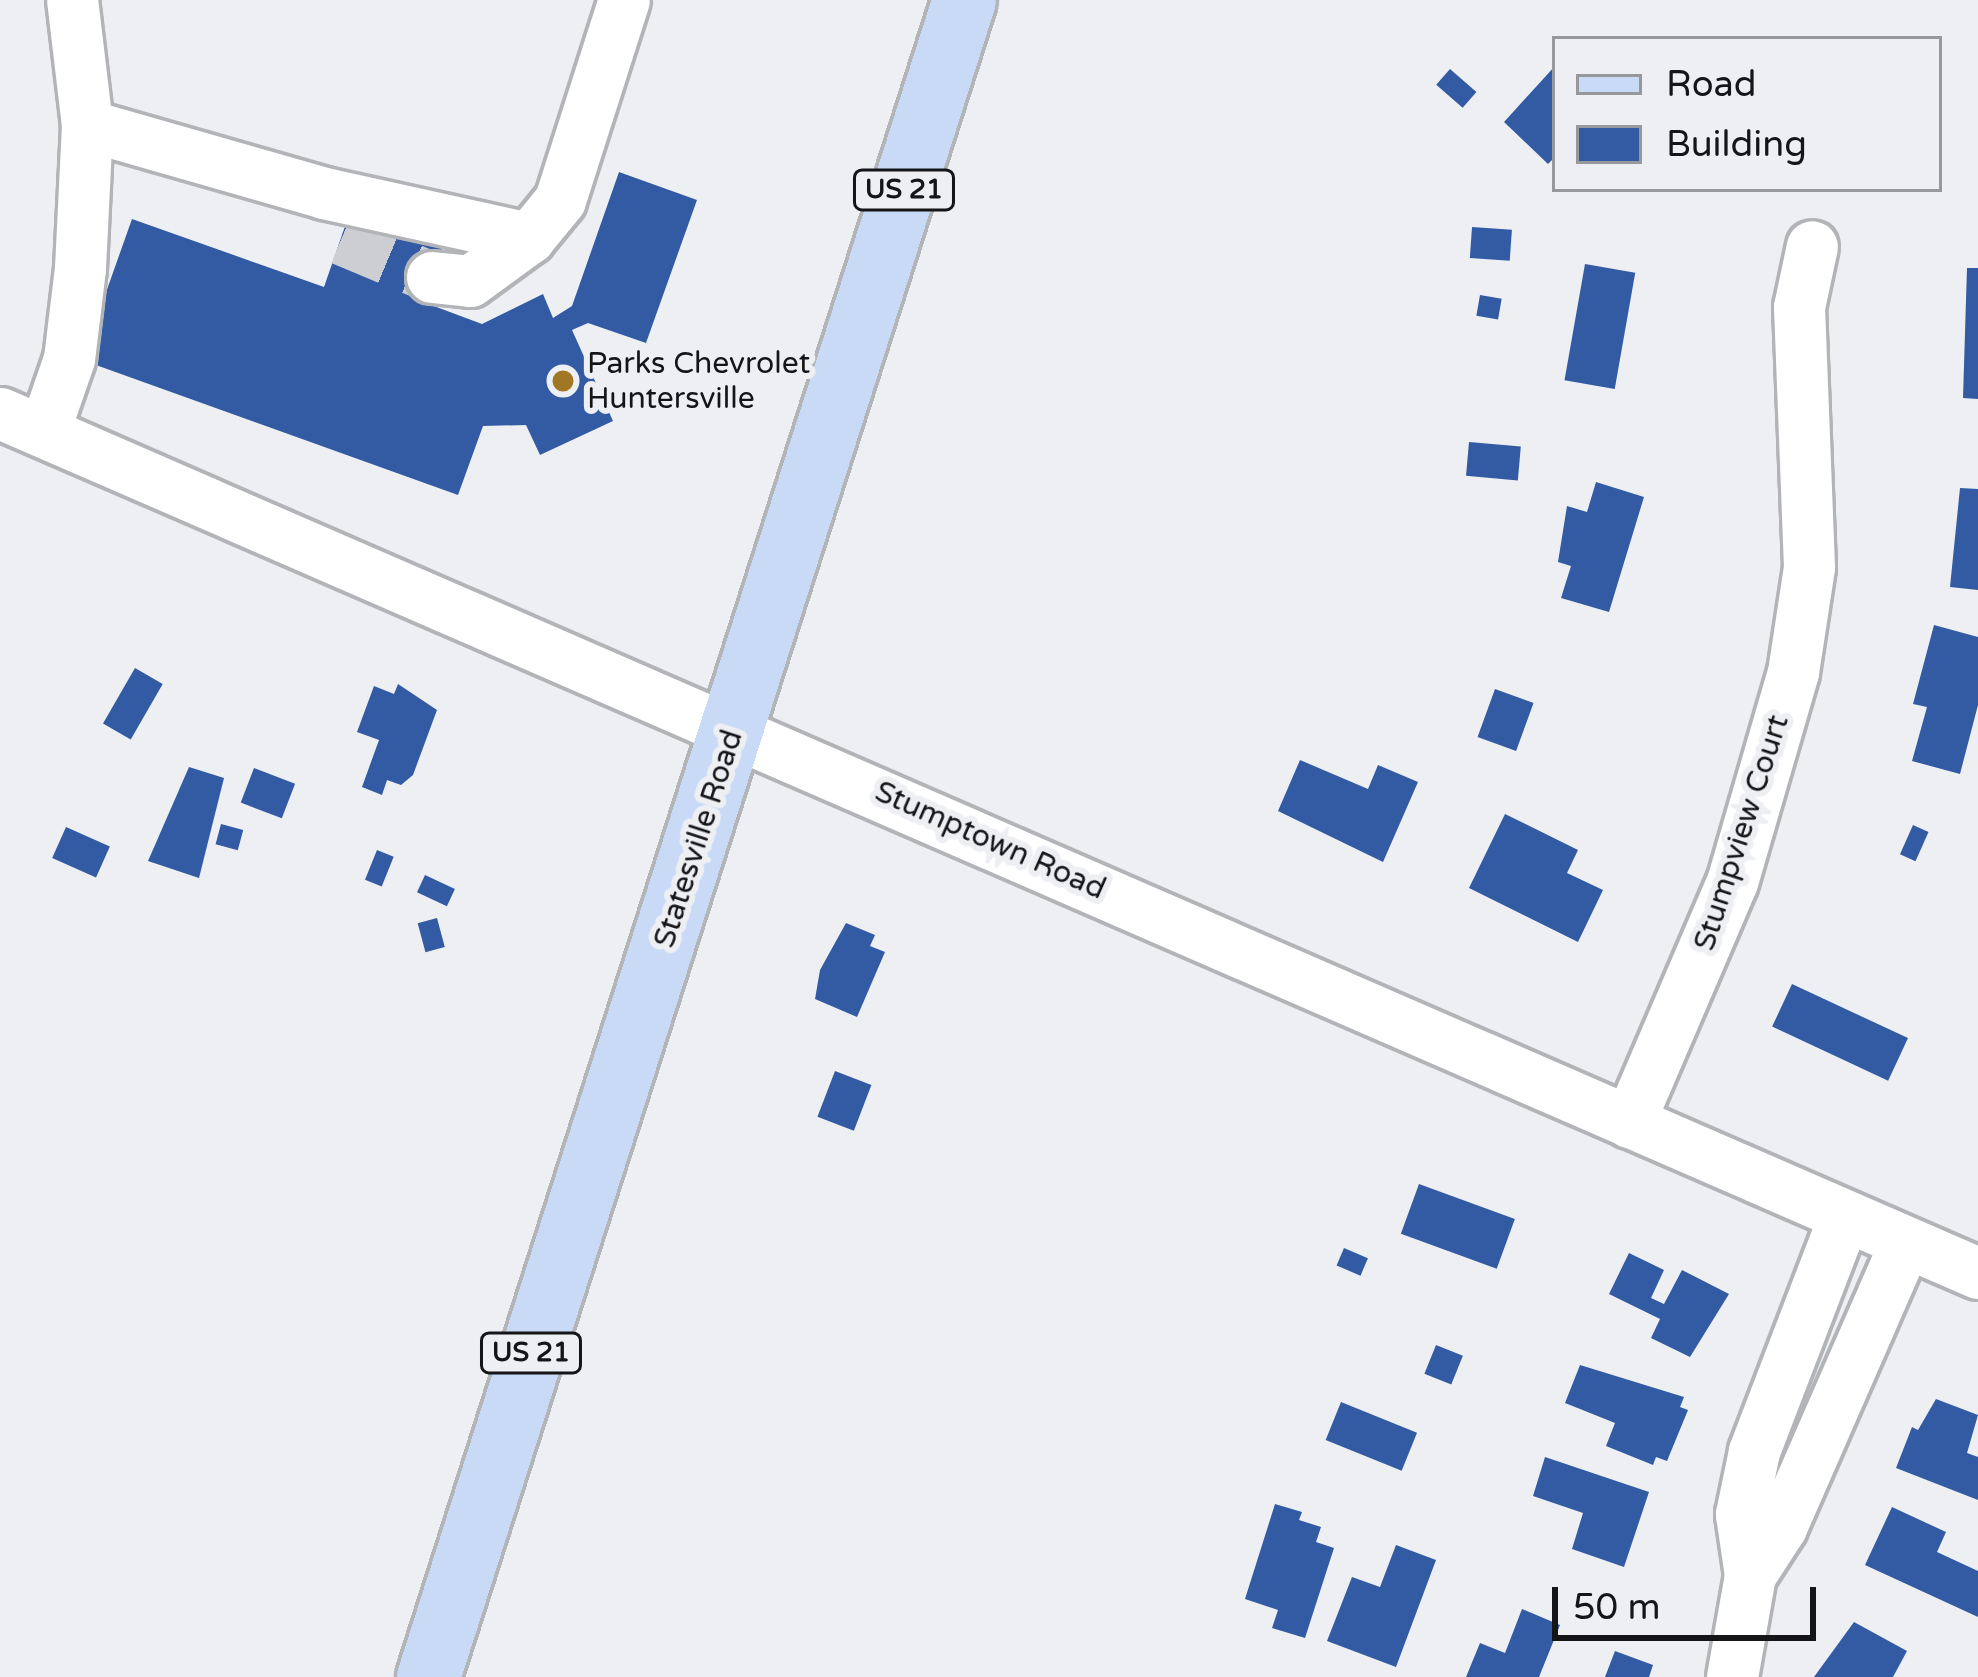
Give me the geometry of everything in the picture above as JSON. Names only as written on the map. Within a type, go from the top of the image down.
[{"type":"main road","name":"Statesville Road","points":[[428,1677],[964,0]]},
{"type":"street","points":[[22,422],[69,359],[87,125],[72,0]]},
{"type":"street","points":[[432,277],[470,281],[529,238],[560,200],[624,0]]},
{"type":"street","points":[[87,125],[332,216],[529,238]]},
{"type":"street","name":"Stumpview Court","points":[[1629,1123],[1732,883],[1793,672],[1809,567],[1799,325],[1812,246]]},
{"type":"street","name":"Stumptown Road","points":[[22,422],[1978,1273]]},
{"type":"street","points":[[1732,1677],[1750,1575],[1741,1514],[1754,1451],[1844,1216]]},
{"type":"street","points":[[1750,1575],[1781,1527],[1905,1243]]},
{"type":"building","points":[[1450,69],[1476,92],[1463,108],[1436,85]]},
{"type":"building","points":[[1552,69],[1552,160],[1548,164],[1504,122]]},
{"type":"building","points":[[619,172],[697,200],[646,343],[588,323],[572,330],[613,421],[540,455],[526,425],[483,426],[458,495],[82,360],[132,219],[324,287],[351,209],[444,243],[423,302],[482,324],[543,294],[553,318],[572,306]]},
{"type":"building","points":[[1472,227],[1512,230],[1510,261],[1470,258]]},
{"type":"building","points":[[1585,264],[1635,273],[1615,389],[1565,380]]},
{"type":"building","points":[[1967,268],[1978,268],[1978,399],[1963,398]]},
{"type":"building","points":[[1480,295],[1502,299],[1498,320],[1476,316]]},
{"type":"building","points":[[1469,442],[1521,447],[1518,480],[1466,476]]},
{"type":"building","points":[[1596,482],[1644,497],[1609,612],[1561,598],[1571,566],[1558,562],[1567,506],[1587,512]]},
{"type":"building","points":[[1960,488],[1978,489],[1978,590],[1950,587]]},
{"type":"building","points":[[1934,625],[1978,637],[1978,705],[1960,774],[1912,761],[1927,707],[1913,704]]},
{"type":"building","points":[[135,668],[163,684],[131,739],[103,723]]},
{"type":"building","points":[[398,684],[437,710],[413,775],[401,785],[387,780],[382,795],[362,787],[379,740],[357,732],[374,686],[394,694]]},
{"type":"building","points":[[1495,689],[1534,703],[1516,751],[1478,737]]},
{"type":"building","points":[[1300,760],[1368,789],[1378,765],[1418,782],[1383,862],[1278,811]]},
{"type":"building","points":[[189,767],[224,778],[199,878],[148,861]]},
{"type":"building","points":[[254,768],[295,784],[282,818],[241,803]]},
{"type":"building","points":[[1505,814],[1578,850],[1567,873],[1603,890],[1578,942],[1469,888]]},
{"type":"building","points":[[221,824],[243,830],[238,850],[216,844]]},
{"type":"building","points":[[1913,825],[1929,832],[1916,861],[1900,854]]},
{"type":"building","points":[[66,827],[110,847],[96,878],[52,858]]},
{"type":"building","points":[[377,850],[394,857],[382,886],[365,880]]},
{"type":"building","points":[[425,875],[455,889],[447,906],[417,892]]},
{"type":"building","points":[[437,918],[445,947],[425,952],[418,923]]},
{"type":"building","points":[[846,923],[875,935],[870,946],[885,952],[857,1017],[815,999],[820,970]]},
{"type":"building","points":[[1792,984],[1908,1038],[1888,1081],[1772,1027]]},
{"type":"building","points":[[835,1071],[871,1085],[854,1131],[817,1117]]},
{"type":"building","points":[[1419,1184],[1515,1219],[1497,1269],[1401,1234]]},
{"type":"building","points":[[1344,1248],[1368,1258],[1361,1276],[1337,1265]]},
{"type":"building","points":[[1629,1253],[1664,1270],[1651,1298],[1664,1304],[1682,1270],[1729,1294],[1690,1357],[1651,1338],[1660,1319],[1609,1294]]},
{"type":"building","points":[[1436,1345],[1463,1356],[1451,1385],[1424,1374]]},
{"type":"building","points":[[1580,1365],[1684,1397],[1680,1407],[1688,1410],[1667,1461],[1656,1457],[1653,1465],[1606,1446],[1615,1423],[1565,1403]]},
{"type":"building","points":[[1936,1399],[1978,1415],[1967,1453],[1978,1457],[1978,1500],[1896,1468],[1912,1427],[1918,1430]]},
{"type":"building","points":[[1341,1402],[1417,1433],[1402,1471],[1326,1440]]},
{"type":"building","points":[[1545,1457],[1649,1492],[1624,1567],[1572,1549],[1583,1513],[1533,1496]]},
{"type":"building","points":[[1275,1504],[1302,1512],[1299,1520],[1321,1527],[1316,1542],[1334,1548],[1305,1638],[1272,1628],[1278,1610],[1245,1599]]},
{"type":"building","points":[[1892,1507],[1946,1532],[1937,1552],[1978,1571],[1978,1617],[1865,1565]]},
{"type":"building","points":[[1396,1545],[1436,1560],[1396,1667],[1327,1641],[1352,1577],[1380,1587]]},
{"type":"building","points":[[1522,1609],[1560,1625],[1539,1677],[1466,1677],[1480,1643],[1505,1653]]},
{"type":"building","points":[[1854,1622],[1907,1651],[1893,1677],[1814,1677]]},
{"type":"building","points":[[1615,1651],[1653,1665],[1649,1677],[1605,1677]]},
{"type":"tunnel","points":[[341,239],[432,277]]},
{"type":"place","name":"Parks Chevrolet Huntersville","points":[[563,381]]}]
